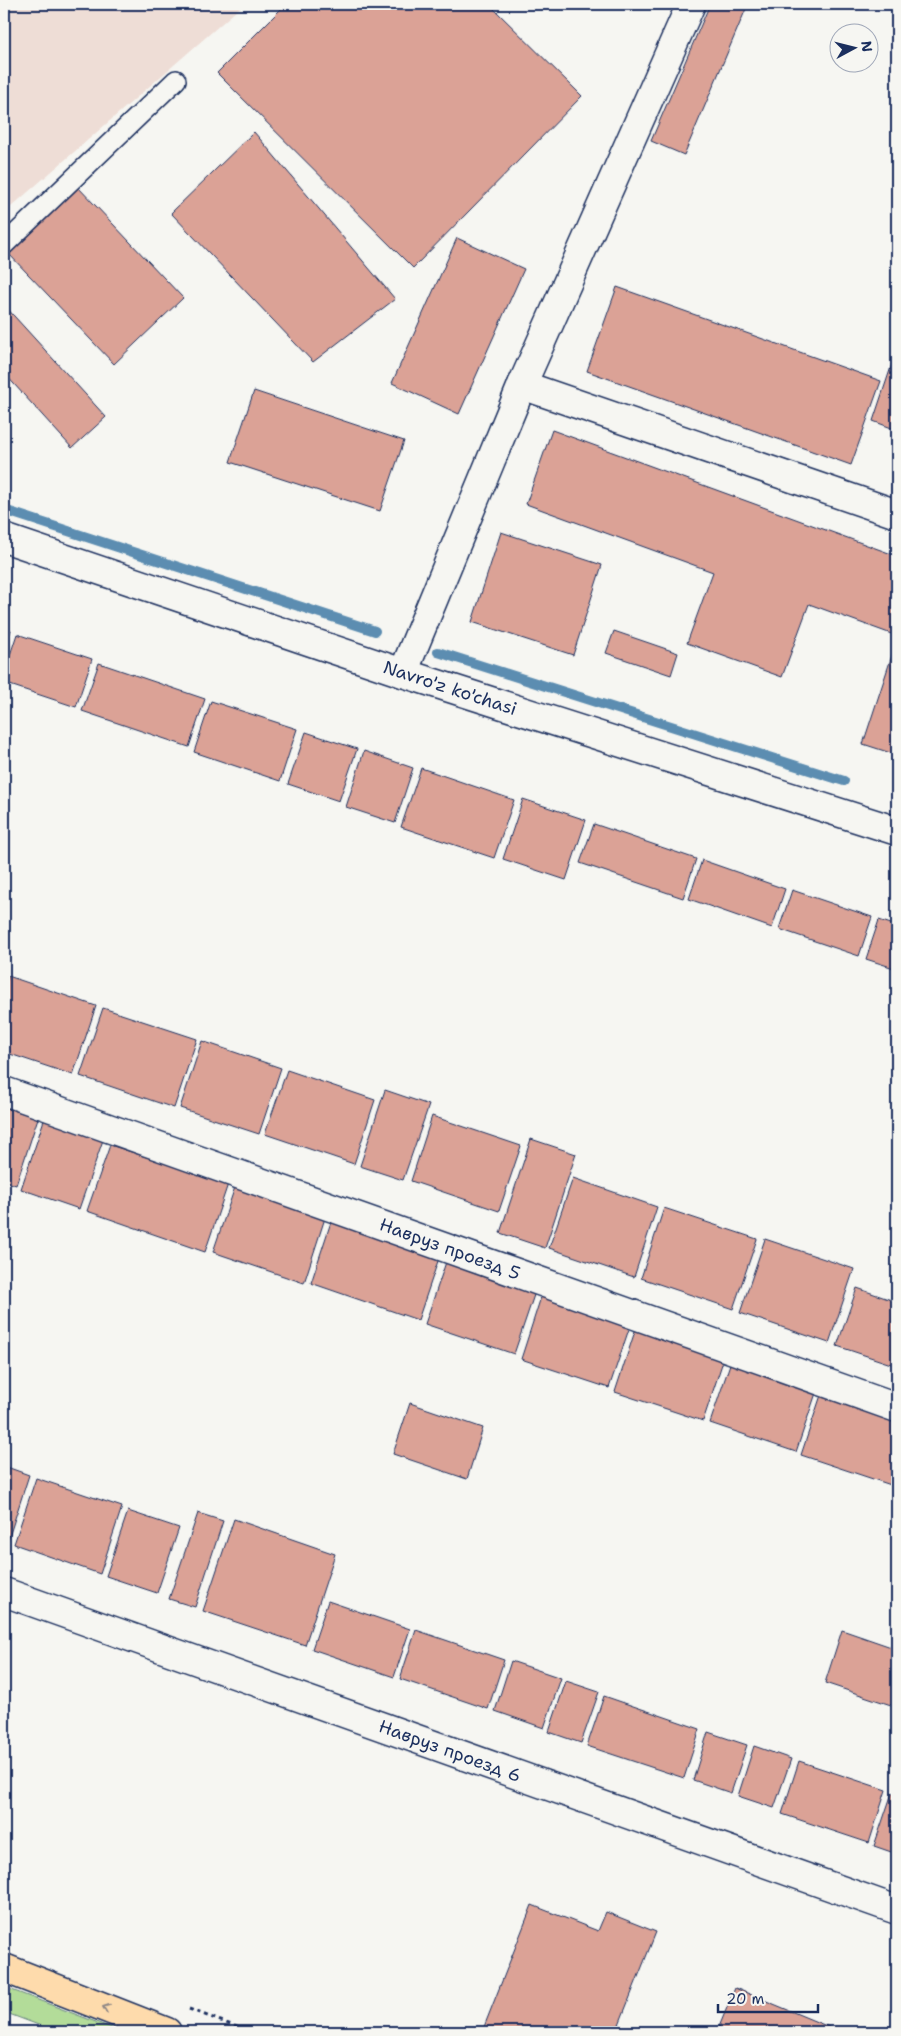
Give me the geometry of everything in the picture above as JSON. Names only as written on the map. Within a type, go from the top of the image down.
[{"type":"highway","points":[[4,1968],[167,2032]]},
{"type":"street","points":[[403,673],[522,386],[691,4]]},
{"type":"street","points":[[522,386],[897,514]]},
{"type":"street","name":"Navro'z ko'chasi","points":[[4,538],[403,673],[897,831]]},
{"type":"street","name":"Навруз проезд 5","points":[[4,1091],[897,1408]]},
{"type":"street","name":"Навруз проезд 6","points":[[4,1592],[897,1910]]},
{"type":"lane","points":[[4,245],[176,80]]},
{"type":"shaded area","points":[[4,4],[244,4],[4,213]]},
{"type":"green space","points":[[4,1987],[122,2032],[57,2032],[4,2012]]},
{"type":"building","points":[[286,4],[489,4],[582,96],[413,268],[217,73]]},
{"type":"building","points":[[710,4],[748,4],[684,155],[651,141]]},
{"type":"building","points":[[254,132],[395,299],[313,362],[171,213]]},
{"type":"building","points":[[77,186],[183,298],[114,364],[7,252]]},
{"type":"building","points":[[457,238],[524,269],[459,414],[392,383]]},
{"type":"building","points":[[617,287],[881,381],[851,465],[587,371]]},
{"type":"building","points":[[4,305],[106,417],[72,448],[4,373]]},
{"type":"building","points":[[894,358],[897,359],[897,430],[873,421]]},
{"type":"building","points":[[254,391],[404,441],[380,511],[230,462]]},
{"type":"building","points":[[552,430],[897,556],[897,636],[809,604],[782,677],[687,643],[713,572],[526,504]]},
{"type":"building","points":[[501,532],[602,565],[573,655],[472,622]]},
{"type":"building","points":[[4,628],[11,630],[4,651]]},
{"type":"building","points":[[614,631],[678,653],[671,675],[606,653]]},
{"type":"building","points":[[17,634],[92,659],[76,707],[4,683],[4,673]]},
{"type":"building","points":[[897,640],[897,755],[863,744]]},
{"type":"building","points":[[99,663],[205,699],[189,747],[82,711]]},
{"type":"building","points":[[211,701],[297,729],[280,781],[194,752]]},
{"type":"building","points":[[306,732],[357,749],[339,801],[288,784]]},
{"type":"building","points":[[364,751],[413,768],[395,823],[346,807]]},
{"type":"building","points":[[421,768],[514,800],[494,858],[401,827]]},
{"type":"building","points":[[523,799],[586,820],[566,880],[503,859]]},
{"type":"building","points":[[594,824],[696,859],[683,898],[580,863]]},
{"type":"building","points":[[702,860],[785,889],[772,928],[689,899]]},
{"type":"building","points":[[792,890],[872,917],[859,956],[779,929]]},
{"type":"building","points":[[879,920],[897,926],[897,969],[866,959]]},
{"type":"building","points":[[8,976],[96,1006],[73,1075],[4,1052],[4,990]]},
{"type":"building","points":[[103,1008],[197,1039],[174,1108],[80,1076]]},
{"type":"building","points":[[202,1041],[281,1068],[259,1134],[180,1108]]},
{"type":"building","points":[[287,1070],[375,1100],[354,1164],[265,1134]]},
{"type":"building","points":[[385,1090],[429,1105],[403,1180],[360,1166]]},
{"type":"building","points":[[4,1107],[38,1118],[16,1185],[4,1181]]},
{"type":"building","points":[[432,1116],[521,1146],[499,1211],[411,1181]]},
{"type":"building","points":[[44,1120],[103,1140],[79,1209],[21,1189]]},
{"type":"building","points":[[531,1139],[576,1154],[545,1248],[500,1233]]},
{"type":"building","points":[[110,1145],[228,1184],[205,1252],[87,1211]]},
{"type":"building","points":[[573,1178],[657,1207],[634,1277],[549,1248]]},
{"type":"building","points":[[235,1187],[325,1218],[304,1283],[213,1252]]},
{"type":"building","points":[[664,1208],[757,1239],[733,1309],[641,1278]]},
{"type":"building","points":[[331,1222],[439,1258],[418,1320],[311,1283]]},
{"type":"building","points":[[765,1239],[854,1269],[829,1343],[740,1313]]},
{"type":"building","points":[[446,1262],[535,1292],[514,1354],[425,1324]]},
{"type":"building","points":[[857,1288],[897,1302],[897,1366],[837,1346]]},
{"type":"building","points":[[541,1297],[630,1326],[609,1388],[521,1359]]},
{"type":"building","points":[[636,1328],[724,1358],[703,1421],[615,1392]]},
{"type":"building","points":[[731,1361],[817,1390],[796,1452],[710,1423]]},
{"type":"building","points":[[822,1392],[897,1418],[897,1466],[891,1485],[801,1455]]},
{"type":"building","points":[[410,1403],[483,1428],[467,1479],[393,1454]]},
{"type":"building","points":[[4,1466],[29,1475],[8,1540],[4,1539]]},
{"type":"building","points":[[36,1478],[122,1507],[100,1574],[14,1544]]},
{"type":"building","points":[[128,1511],[179,1528],[157,1593],[106,1576]]},
{"type":"building","points":[[198,1513],[223,1521],[195,1607],[169,1599]]},
{"type":"building","points":[[234,1519],[335,1554],[305,1645],[203,1611]]},
{"type":"building","points":[[328,1601],[410,1629],[394,1677],[312,1649]]},
{"type":"building","points":[[416,1630],[504,1660],[488,1709],[400,1679]]},
{"type":"building","points":[[842,1630],[897,1649],[897,1707],[825,1683]]},
{"type":"building","points":[[511,1661],[561,1678],[544,1728],[495,1711]]},
{"type":"building","points":[[566,1681],[599,1692],[581,1743],[549,1732]]},
{"type":"building","points":[[604,1696],[700,1729],[684,1778],[587,1746]]},
{"type":"building","points":[[708,1732],[747,1745],[731,1793],[693,1780]]},
{"type":"building","points":[[754,1746],[791,1759],[774,1808],[738,1796]]},
{"type":"building","points":[[799,1761],[886,1790],[869,1843],[782,1814]]},
{"type":"building","points":[[892,1793],[897,1795],[897,1854],[874,1846]]},
{"type":"building","points":[[532,1905],[598,1931],[606,1912],[656,1932],[616,2032],[482,2032]]},
{"type":"building","points":[[735,1988],[841,2032],[717,2032]]},
{"type":"waterway","points":[[4,510],[375,631]]},
{"type":"waterway","points":[[438,652],[844,781]]}]
